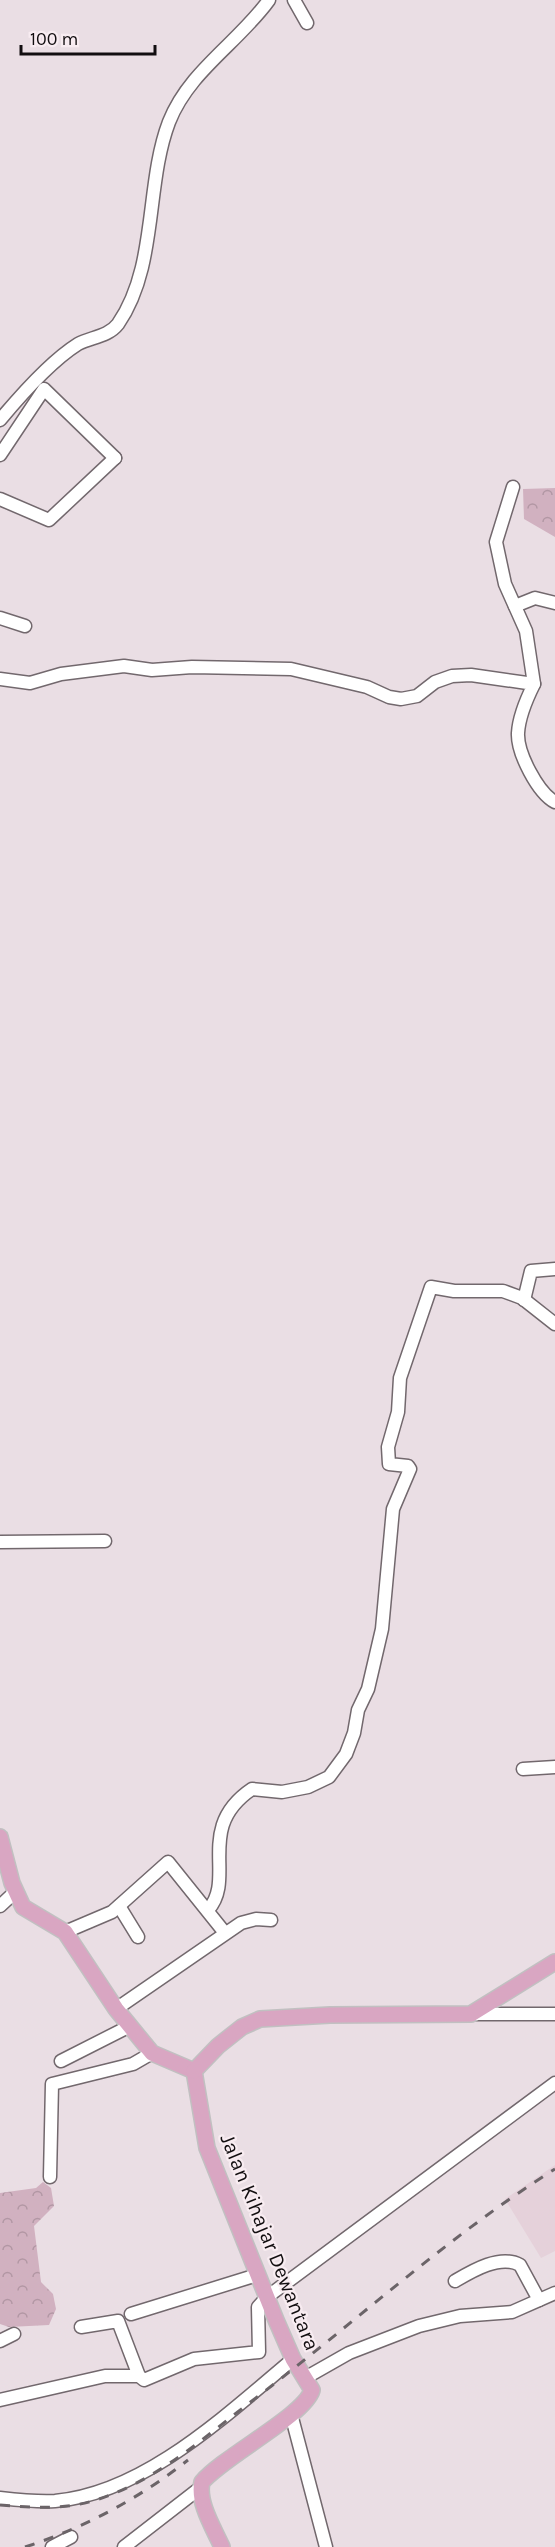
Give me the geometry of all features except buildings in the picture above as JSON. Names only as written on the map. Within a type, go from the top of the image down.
[{"type":"main road","points":[[0,1837],[15,1892],[29,1913],[65,1932],[116,2008],[152,2053],[194,2071],[234,2033],[260,2019],[330,2015],[471,2014],[555,1962]]},
{"type":"main road","name":"Jalan Kihajar Dewantara","points":[[194,2071],[207,2148],[293,2360],[312,2386],[311,2394],[291,2414],[207,2476],[200,2488]]},
{"type":"main road","points":[[200,2488],[222,2547]]},
{"type":"street","points":[[0,420],[40,386],[79,344],[101,336],[117,324],[136,283],[148,236],[161,153],[169,123],[198,75],[247,29],[269,0]]},
{"type":"street","points":[[294,0],[307,23]]},
{"type":"street","points":[[0,455],[40,386]]},
{"type":"street","points":[[0,499],[49,520],[115,458],[89,423],[40,386]]},
{"type":"street","points":[[513,487],[496,542],[501,572],[531,651],[534,684],[521,716],[518,738],[537,785],[555,802]]},
{"type":"street","points":[[515,606],[535,598],[555,603]]},
{"type":"street","points":[[0,618],[25,626]]},
{"type":"street","points":[[0,679],[30,683],[61,674],[124,666],[152,670],[192,667],[291,669],[367,687],[389,697],[401,699],[417,696],[435,682],[452,676],[471,675],[534,684]]},
{"type":"street","points":[[524,1300],[531,1271],[555,1269]]},
{"type":"street","points":[[208,1910],[218,1895],[219,1839],[232,1808],[252,1788],[290,1791],[308,1787],[328,1777],[342,1763],[354,1734],[356,1713],[368,1689],[382,1629],[393,1509],[410,1469],[408,1466],[389,1464],[388,1442],[398,1412],[400,1378],[431,1287],[454,1291],[498,1290],[524,1300],[555,1323]]},
{"type":"street","points":[[0,1542],[105,1541]]},
{"type":"street","points":[[523,1769],[555,1767]]},
{"type":"street","points":[[65,1932],[112,1912],[168,1862],[225,1933]]},
{"type":"street","points":[[0,1906],[15,1892]]},
{"type":"street","points":[[119,1906],[138,1937]]},
{"type":"street","points":[[116,2008],[225,1933],[249,1920],[271,1920]]},
{"type":"street","points":[[471,2014],[555,2014]]},
{"type":"street","points":[[61,2061],[130,2026]]},
{"type":"street","points":[[50,2177],[52,2084],[133,2064],[152,2053]]},
{"type":"street","points":[[81,2326],[118,2321],[139,2376],[144,2380],[194,2360],[259,2352],[258,2307],[267,2297],[555,2083]]},
{"type":"street","points":[[455,2281],[485,2266],[515,2263],[519,2265],[539,2300]]},
{"type":"street","points":[[131,2314],[257,2275]]},
{"type":"street","points":[[305,2378],[349,2353],[419,2326],[460,2316],[506,2314],[555,2293]]},
{"type":"street","points":[[0,2341],[14,2334]]},
{"type":"street","points":[[0,2498],[56,2501],[86,2495],[148,2470],[228,2414],[293,2360]]},
{"type":"street","points":[[0,2400],[105,2376],[139,2376]]},
{"type":"street","points":[[291,2414],[326,2547]]},
{"type":"street","points":[[124,2547],[200,2488]]},
{"type":"street","points":[[51,2547],[71,2537]]},
{"type":"shaded area","points":[[555,2165],[555,2251],[541,2258],[505,2199]]},
{"type":"green space","points":[[555,488],[555,537],[524,519],[523,489]]},
{"type":"green space","points":[[43,2182],[51,2188],[54,2206],[34,2226],[41,2282],[53,2294],[56,2309],[49,2325],[9,2327],[0,2324],[0,2193],[36,2188]]},
{"type":"railway","points":[[0,2505],[25,2507],[75,2505],[99,2499],[139,2482],[193,2447],[475,2224],[555,2169]]},
{"type":"railway","points":[[25,2547],[69,2531],[111,2511],[151,2487],[188,2460]]}]
